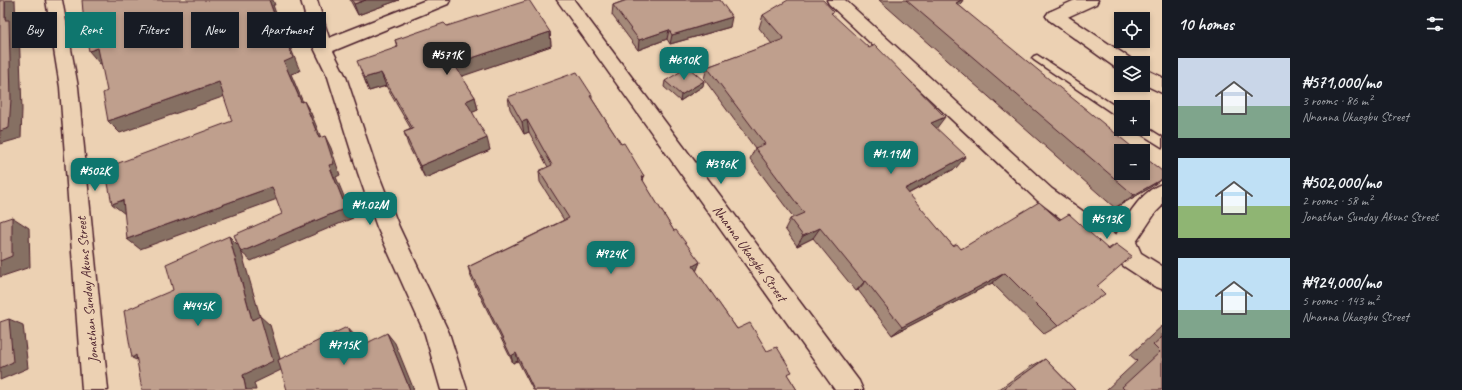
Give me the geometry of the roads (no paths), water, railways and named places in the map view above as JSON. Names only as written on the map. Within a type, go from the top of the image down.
[{"type":"main road","points":[[1055,16],[1114,57]]},
{"type":"main road","points":[[1150,79],[1162,86]]},
{"type":"street","name":"Jonathan Sunday Akuns Street","points":[[54,0],[69,86],[96,390]]},
{"type":"street","points":[[309,0],[312,12]]},
{"type":"street","points":[[326,47],[442,0]]},
{"type":"street","name":"Nnanna Ukaegbu Street","points":[[565,0],[850,390]]},
{"type":"street","points":[[835,0],[1045,195],[1133,260],[1162,279]]},
{"type":"street","points":[[1055,16],[1090,0]]},
{"type":"street","points":[[323,48],[337,77],[368,173],[388,227],[437,333],[454,390]]},
{"type":"street","points":[[1133,260],[1124,241],[1148,206],[1162,193]]},
{"type":"lane","points":[[1037,58],[1114,110]]},
{"type":"lane","points":[[1150,135],[1162,143]]}]
